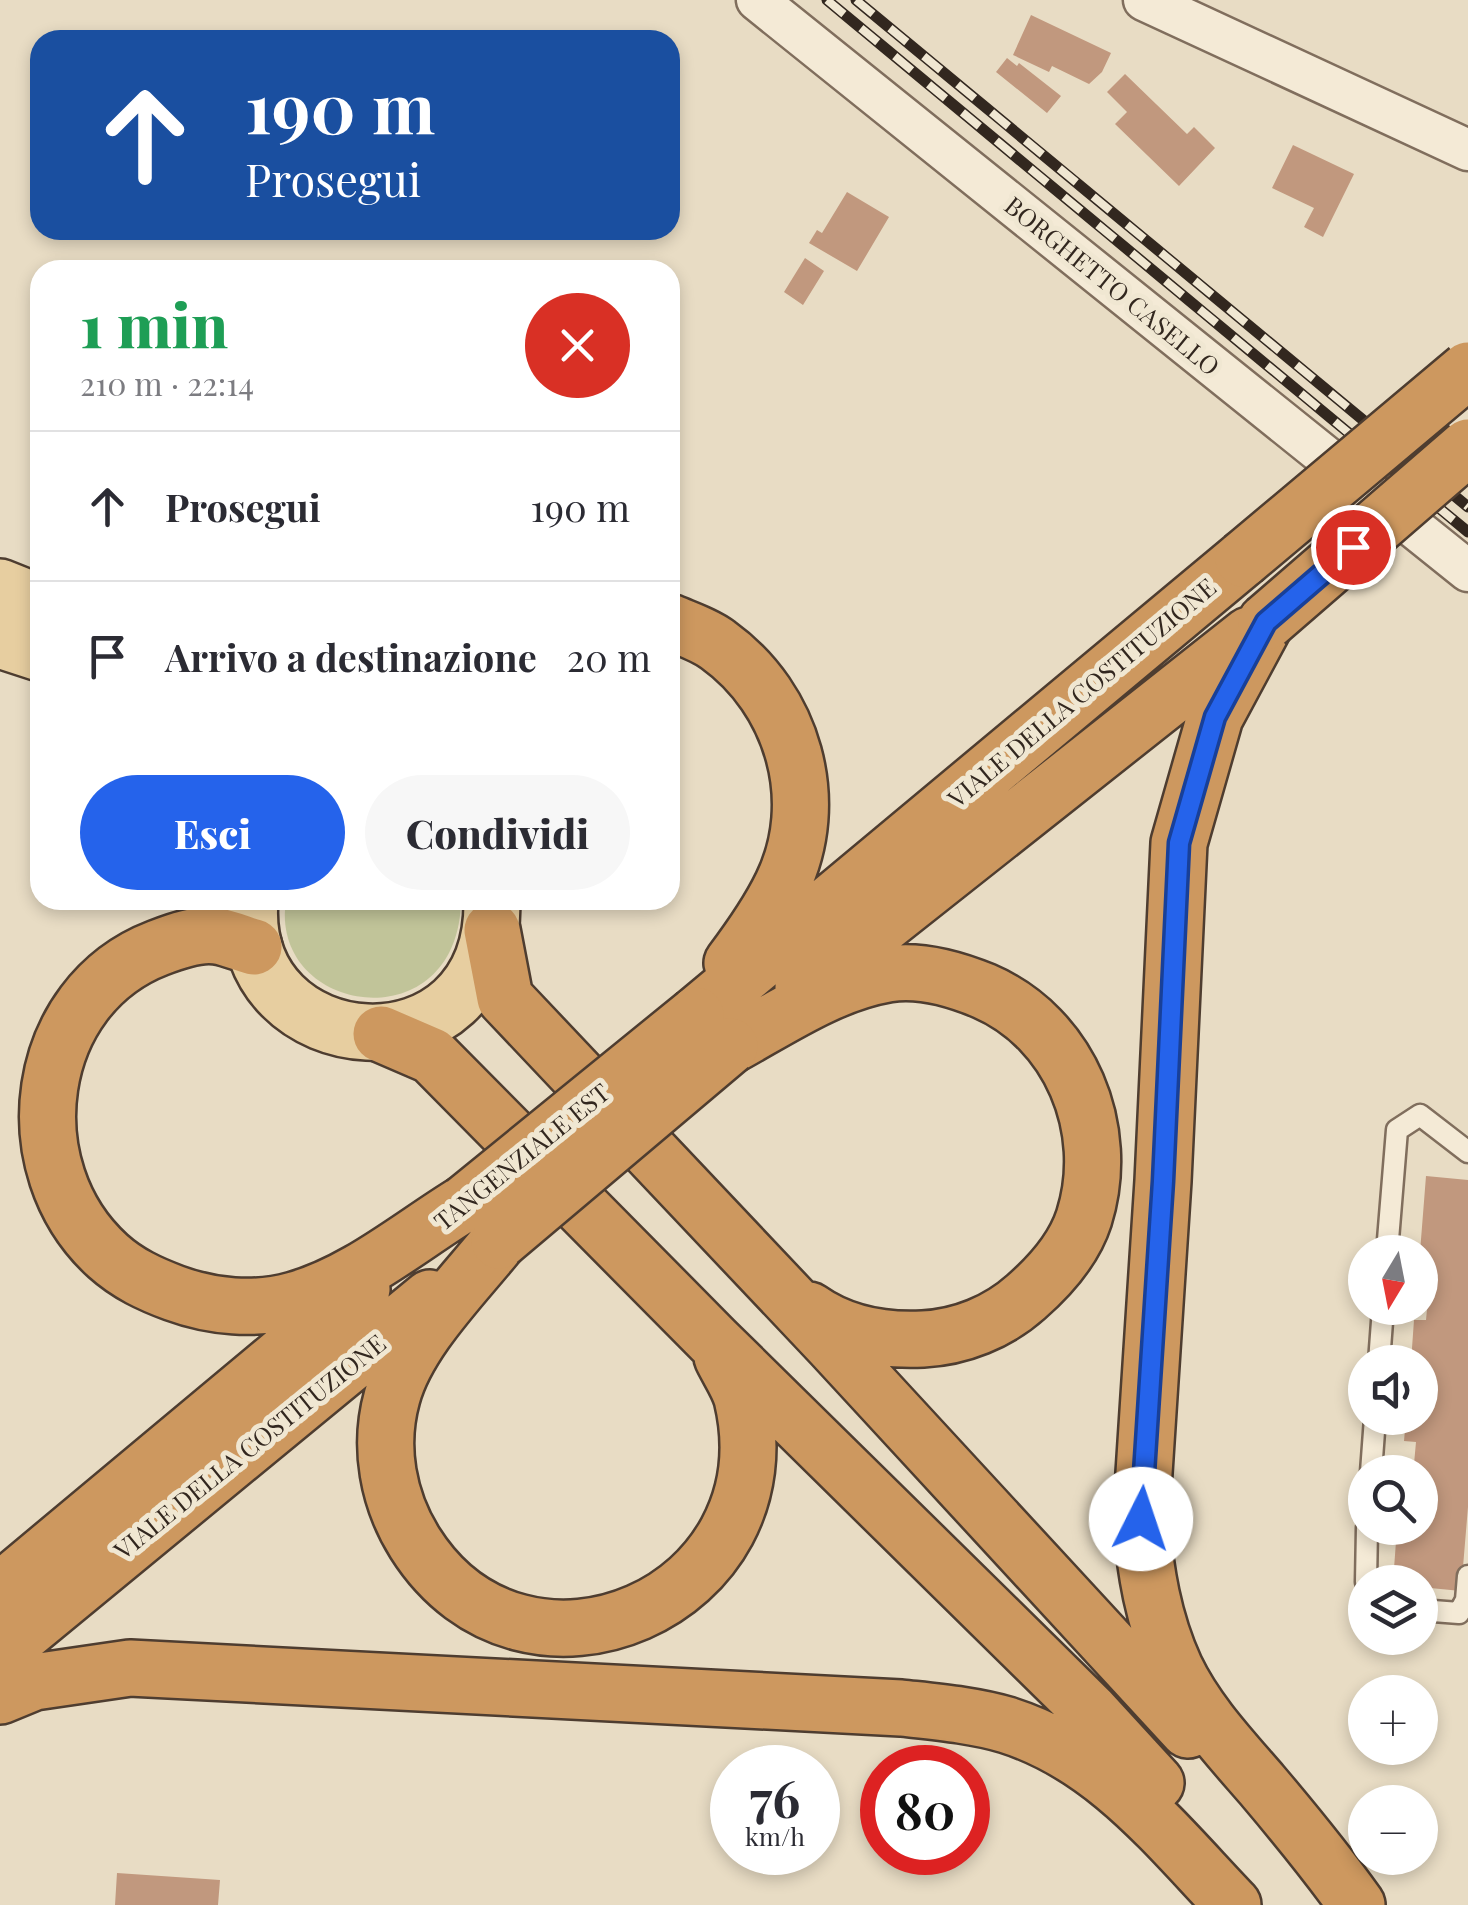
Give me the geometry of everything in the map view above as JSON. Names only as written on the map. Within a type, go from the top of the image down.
[{"type":"highway","name":"VIALE DELLA COSTITUZIONE","points":[[713,1030],[1468,370]]},
{"type":"highway","points":[[713,1030],[1266,622],[1468,447]]},
{"type":"highway","points":[[1266,622],[1215,717],[1179,843],[1141,1519],[1146,1573],[1158,1621],[1176,1668],[1201,1714],[1317,1850],[1357,1905]]},
{"type":"highway","points":[[680,627],[716,643],[752,674],[777,710],[794,751],[802,801],[796,845],[782,885],[713,1030]]},
{"type":"highway","points":[[492,915],[506,998],[1349,1905]]},
{"type":"highway","points":[[252,924],[180,940],[134,958],[98,984],[74,1017],[56,1056],[48,1094],[49,1141],[58,1180],[80,1224],[108,1256],[144,1282],[192,1300],[238,1307],[291,1301],[482,1222]]},
{"type":"highway","points":[[713,1030],[891,973],[953,978],[1010,1002],[1055,1044],[1084,1098],[1094,1160],[1083,1220],[1053,1274],[1006,1314],[949,1338],[888,1341],[828,1324],[778,1288]]},
{"type":"highway","name":"TANGENZIALE EST","points":[[348,1300],[482,1222],[713,1030]]},
{"type":"highway","points":[[381,1034],[432,1056],[1090,1712],[1268,1905]]},
{"type":"highway","name":"VIALE DELLA COSTITUZIONE","points":[[0,1652],[482,1222]]},
{"type":"highway","points":[[482,1222],[392,1396],[385,1457],[398,1516],[431,1568],[478,1606],[537,1627],[598,1626],[656,1606],[704,1568],[736,1516],[749,1456],[741,1395],[714,1340]]},
{"type":"highway","name":"VIALE DELLA COSTITUZIONE","points":[[0,1591],[348,1300]]},
{"type":"highway","points":[[0,1696],[34,1682],[130,1668],[959,1714],[1007,1725],[1095,1766],[1233,1905]]},
{"type":"main road","points":[[0,586],[30,599]]},
{"type":"main road","points":[[0,640],[30,649]]},
{"type":"main road","points":[[252,924],[272,984],[302,1013],[340,1030],[381,1034],[421,1024],[455,1001],[480,969],[492,915]]},
{"type":"street","name":"BORGHETTO CASELLO","points":[[757,0],[1468,572]]},
{"type":"street","points":[[1144,0],[1468,150]]},
{"type":"lane","points":[[1389,1235],[1397,1130],[1420,1114],[1468,1152]]},
{"type":"lane","points":[[1438,1611],[1459,1613],[1466,1600],[1468,1576]]},
{"type":"green space","points":[[287,910],[459,910],[452,946],[430,977],[400,994],[366,998],[333,989],[305,969],[288,939]]},
{"type":"building","points":[[1031,15],[1111,53],[1102,72],[1089,84],[1052,66],[1049,72],[1013,55]]},
{"type":"building","points":[[1007,58],[1061,96],[1047,113],[996,72]]},
{"type":"building","points":[[1125,74],[1187,134],[1194,127],[1215,148],[1179,186],[1115,124],[1127,112],[1107,92]]},
{"type":"building","points":[[1293,145],[1354,174],[1323,237],[1304,227],[1314,208],[1272,188]]},
{"type":"building","points":[[847,192],[889,217],[857,271],[809,243],[817,230],[822,233]]},
{"type":"building","points":[[805,258],[824,271],[803,305],[784,292]]},
{"type":"building","points":[[1426,1176],[1468,1180],[1468,1507],[1461,1591],[1438,1589],[1438,1565],[1394,1565],[1396,1545],[1438,1545],[1438,1455],[1415,1455],[1416,1442],[1404,1441],[1405,1435],[1438,1435],[1438,1345],[1412,1345],[1414,1325],[1438,1325],[1438,1235],[1421,1235]]},
{"type":"building","points":[[117,1873],[220,1880],[218,1905],[115,1905]]},
{"type":"railway","points":[[827,0],[1468,532]]},
{"type":"railway","points":[[856,0],[1468,507]]},
{"type":"route","points":[[1141,1519],[1179,843],[1215,717],[1266,622],[1353,547]]}]
